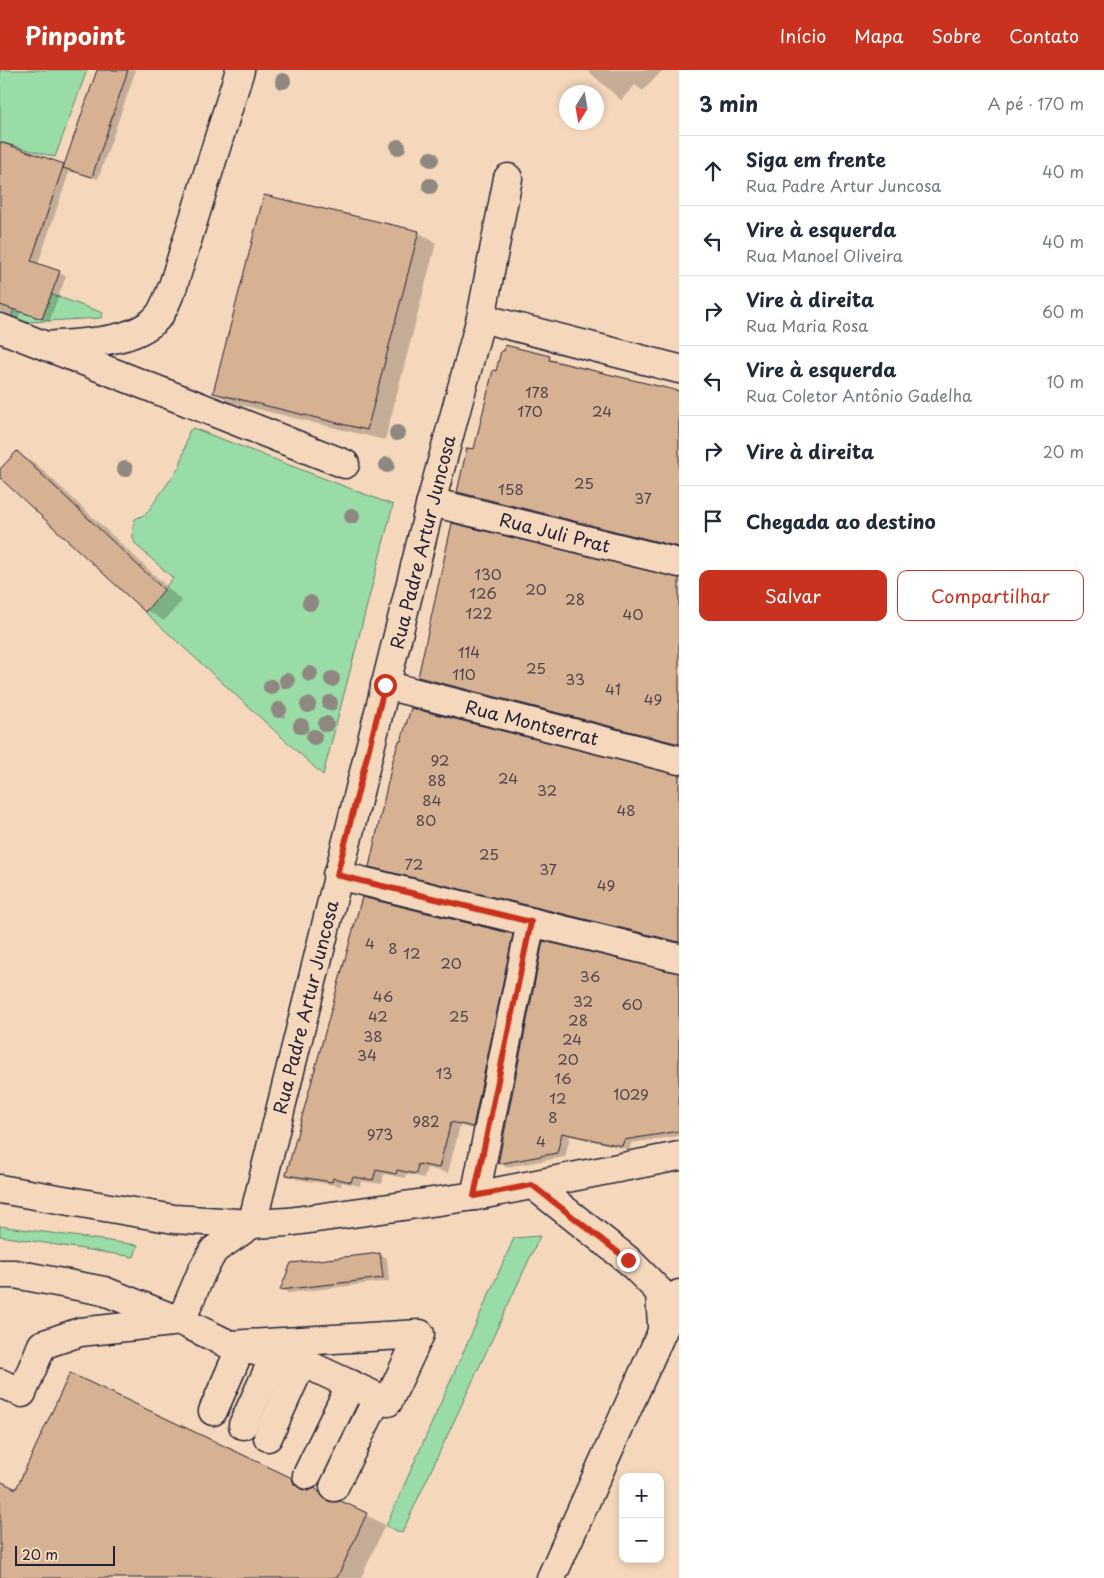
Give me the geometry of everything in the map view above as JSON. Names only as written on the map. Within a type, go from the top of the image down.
[{"type":"street","points":[[46,346],[99,341],[135,334],[159,316],[173,286],[240,70]]},
{"type":"street","name":"Rua Padre Artur Juncosa","points":[[252,1224],[431,502],[481,318],[508,178]]},
{"type":"street","points":[[481,318],[679,369]]},
{"type":"street","points":[[0,328],[345,464]]},
{"type":"street","name":"Rua Juli Prat","points":[[431,502],[679,563]]},
{"type":"street","name":"Rua Montserrat","points":[[385,685],[679,760]]},
{"type":"street","points":[[337,875],[671,956]]},
{"type":"street","points":[[474,1196],[531,922]]},
{"type":"street","points":[[0,1189],[174,1219],[252,1224],[288,1222],[474,1196],[679,1156]]},
{"type":"street","points":[[532,1185],[628,1260],[660,1292],[662,1331]]},
{"type":"street","points":[[181,1321],[202,1271],[214,1250],[252,1224]]},
{"type":"street","points":[[0,1274],[15,1274],[104,1291],[181,1321],[236,1346],[302,1362],[388,1402],[420,1334],[236,1346]]},
{"type":"street","points":[[551,1578],[679,1294]]},
{"type":"street","points":[[0,1383],[22,1393],[42,1345],[80,1332],[181,1321]]},
{"type":"street","points":[[213,1411],[236,1346]]},
{"type":"street","points":[[243,1425],[275,1355]]},
{"type":"street","points":[[268,1437],[302,1362]]},
{"type":"street","points":[[307,1475],[351,1384]]},
{"type":"street","points":[[334,1487],[378,1397]]},
{"type":"green space","points":[[0,70],[87,70],[55,157],[0,142]]},
{"type":"green space","points":[[20,283],[103,313],[101,318],[10,323]]},
{"type":"green space","points":[[193,428],[393,505],[323,775],[145,612],[173,578],[136,545],[133,535],[135,519],[146,514],[180,466],[189,431]]},
{"type":"green space","points":[[0,1226],[138,1245],[134,1257],[0,1236]]},
{"type":"green space","points":[[540,1236],[402,1533],[386,1526],[514,1238]]},
{"type":"building","points":[[97,70],[128,70],[92,177],[63,168]]},
{"type":"building","points":[[0,142],[64,164],[31,261],[60,271],[42,319],[0,305]]},
{"type":"building","points":[[264,195],[419,231],[367,430],[213,393]]},
{"type":"building","points":[[505,345],[550,356],[549,360],[679,391],[679,547],[457,492],[467,448],[474,449],[493,370],[496,371],[501,351],[504,351]]},
{"type":"building","points":[[17,451],[164,590],[145,612],[0,478],[0,469]]},
{"type":"building","points":[[452,523],[679,578],[679,744],[418,677]]},
{"type":"building","points":[[411,708],[679,775],[679,942],[369,867],[393,760]]},
{"type":"building","points":[[362,897],[513,934],[473,1127],[451,1122],[439,1168],[418,1164],[416,1174],[397,1170],[396,1174],[376,1170],[373,1180],[353,1177],[351,1182],[333,1178],[332,1182],[286,1175]]},
{"type":"building","points":[[543,941],[679,973],[679,1131],[624,1140],[622,1146],[562,1133],[557,1153],[498,1164]]},
{"type":"building","points":[[380,1253],[383,1278],[280,1290],[291,1263]]},
{"type":"building","points":[[70,1373],[292,1478],[294,1484],[301,1489],[308,1491],[315,1488],[328,1501],[341,1501],[367,1513],[337,1578],[0,1578],[0,1481],[16,1489]]},
{"type":"route","points":[[385,685],[337,875],[531,922],[474,1196],[532,1185],[628,1260]]}]
